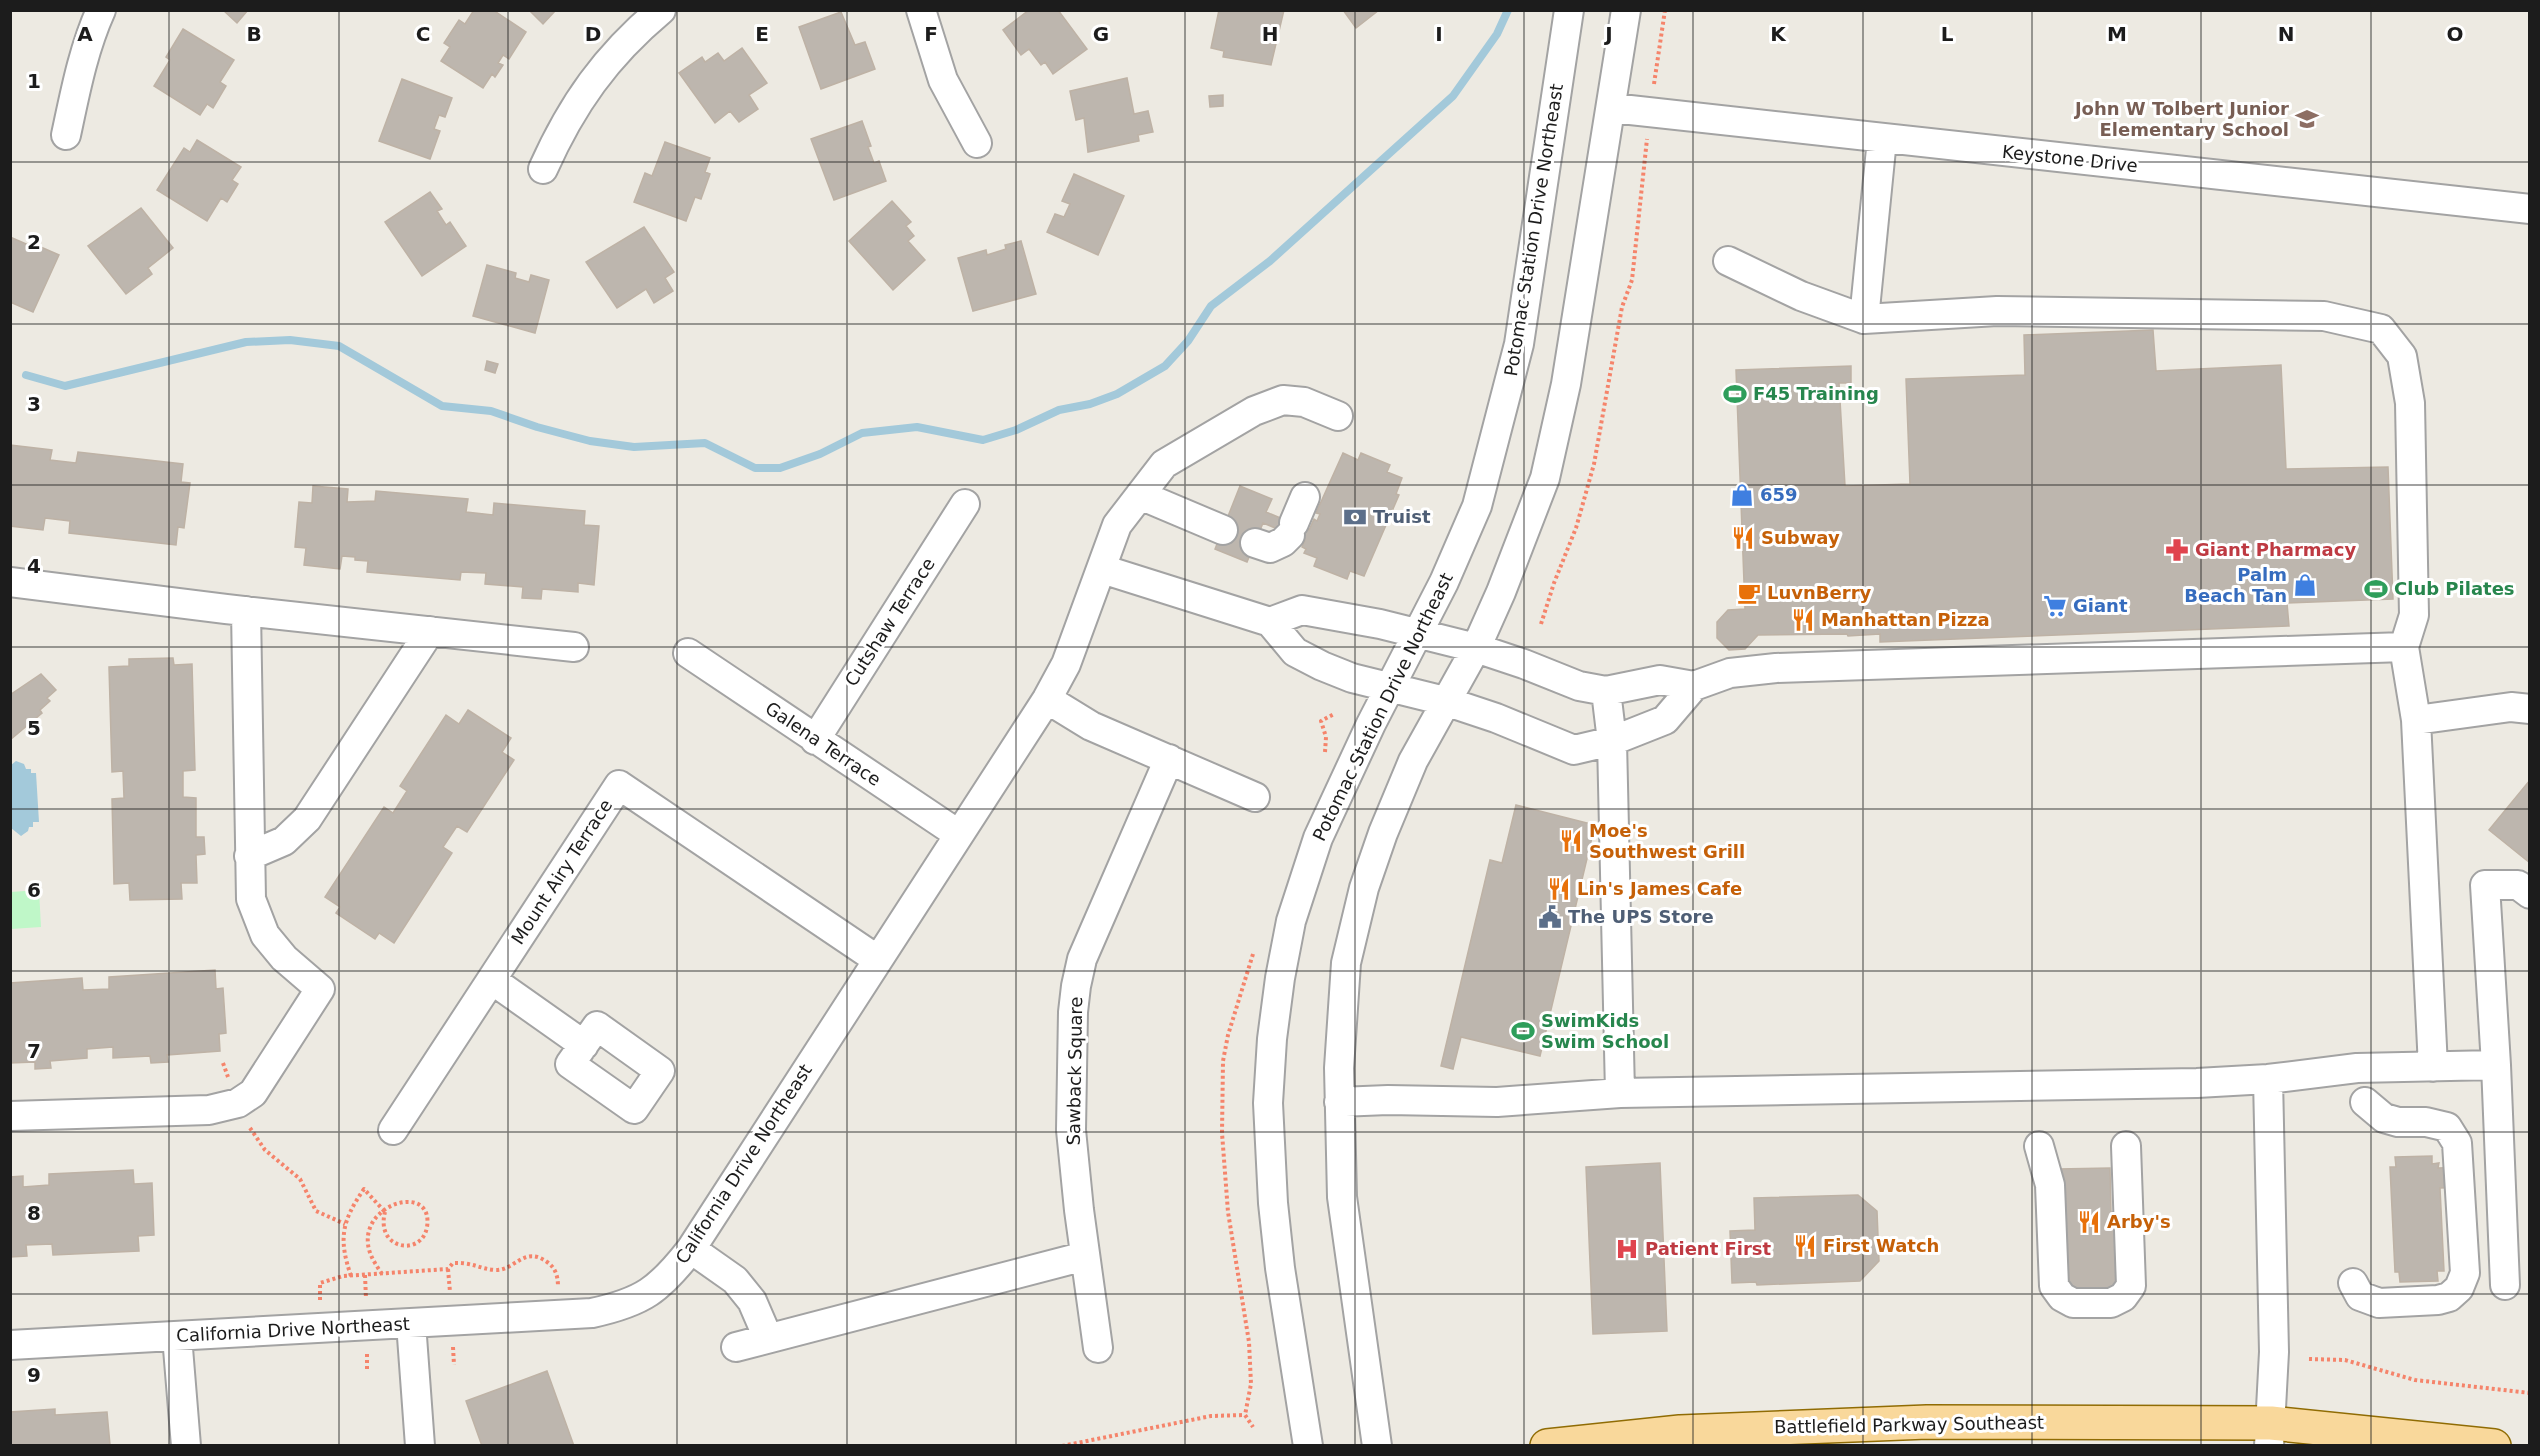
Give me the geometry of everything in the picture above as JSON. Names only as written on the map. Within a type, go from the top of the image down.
[{"type":"main road","name":"Battlefield Parkway Southeast","points":[[1547,1446],[1680,1432],[1927,1422],[2270,1434],[2494,1446]]},
{"type":"street","points":[[66,135],[78,78],[101,10]]},
{"type":"street","points":[[543,169],[560,131],[587,87],[622,45],[661,10]]},
{"type":"street","points":[[921,10],[943,80],[977,143]]},
{"type":"street","name":"Potomac Station Drive Northeast","points":[[1308,1446],[1280,1268],[1273,1203],[1268,1103],[1272,1039],[1280,978],[1291,921],[1318,838],[1390,687],[1444,582],[1477,506],[1519,344],[1569,10]]},
{"type":"street","points":[[1377,1446],[1342,1197],[1339,1068],[1346,963],[1364,888],[1383,833],[1413,761],[1476,648],[1501,592],[1545,478],[1566,384],[1626,10]]},
{"type":"street","name":"Keystone Drive","points":[[1612,108],[1649,114],[2529,209]]},
{"type":"street","points":[[1864,320],[1882,139]]},
{"type":"street","points":[[1728,261],[1802,296],[1864,320],[1997,311],[2324,316],[2381,328],[2402,356],[2410,403],[2414,615],[2403,647],[2416,720],[2433,1067]]},
{"type":"street","name":"California Drive Northeast","points":[[10,1345],[592,1313],[625,1306],[652,1291],[674,1271],[691,1249],[1047,699],[1066,664],[1117,525],[1164,464],[1254,411],[1282,400],[1304,402],[1338,416]]},
{"type":"street","points":[[1140,495],[1223,530]]},
{"type":"street","points":[[1255,543],[1270,548],[1283,542],[1292,529],[1305,497]]},
{"type":"street","name":"Cutshaw Terrace","points":[[814,740],[965,504]]},
{"type":"street","points":[[1102,569],[1270,622],[1294,652],[1332,670],[1445,701],[1496,718],[1574,750],[1612,741],[1665,720],[1694,686],[1730,673],[1776,668],[2403,647]]},
{"type":"street","points":[[10,582],[574,647]]},
{"type":"street","points":[[1270,622],[1302,610],[1418,633],[1524,663],[1579,686],[1606,691],[1660,680],[1694,686]]},
{"type":"street","points":[[10,1116],[209,1110],[238,1103],[253,1093],[320,989],[284,958],[265,935],[251,899],[246,611]]},
{"type":"street","points":[[249,856],[284,841],[307,819],[430,631]]},
{"type":"street","name":"Galena Terrace","points":[[688,653],[814,740],[958,834]]},
{"type":"street","points":[[1606,691],[1612,741],[1620,1093]]},
{"type":"street","points":[[1047,699],[1091,726],[1256,797]]},
{"type":"street","points":[[2416,720],[2511,707],[2529,709]]},
{"type":"street","name":"Sawback Square","points":[[1098,1348],[1071,1130],[1076,986],[1082,959],[1169,759]]},
{"type":"street","name":"Mount Airy Terrace","points":[[393,1130],[619,785],[878,960]]},
{"type":"street","points":[[2505,1285],[2496,1065],[2485,885],[2518,885],[2529,894]]},
{"type":"street","points":[[492,980],[584,1045]]},
{"type":"street","points":[[1339,1102],[1388,1100],[1497,1102],[1620,1093],[2197,1083],[2268,1079],[2357,1068],[2496,1065]]},
{"type":"street","points":[[2268,1079],[2274,1352],[2270,1434]]},
{"type":"street","points":[[2353,1283],[2360,1296],[2379,1303],[2438,1300],[2449,1298],[2459,1288],[2465,1273],[2457,1143],[2447,1127],[2426,1122],[2398,1122],[2384,1118],[2365,1102]]},
{"type":"street","points":[[2039,1146],[2050,1185],[2054,1286],[2062,1297],[2073,1303],[2111,1303],[2123,1297],[2131,1286],[2126,1146]]},
{"type":"street","points":[[691,1249],[735,1280],[753,1301],[768,1338]]},
{"type":"street","points":[[735,1347],[1085,1256]]},
{"type":"street","points":[[411,1323],[420,1446]]},
{"type":"street","points":[[177,1336],[186,1446]]},
{"type":"path","points":[[1541,624],[1554,582],[1576,528],[1594,464],[1622,307],[1632,280],[1649,114],[1665,10]]},
{"type":"path","points":[[223,1063],[238,1103],[265,1150],[300,1179],[316,1211],[345,1224]]},
{"type":"path","points":[[351,1276],[342,1246],[349,1213],[364,1189],[385,1212]]},
{"type":"path","points":[[382,1274],[368,1245],[372,1223],[377,1216],[385,1212],[392,1204],[402,1200],[411,1201],[420,1206],[426,1215],[428,1225],[425,1234],[418,1242],[409,1246],[398,1245],[389,1240],[384,1231],[382,1221],[385,1212]]},
{"type":"path","points":[[450,1297],[448,1269],[453,1263],[467,1262],[494,1270],[502,1269],[525,1257],[534,1256],[552,1265],[558,1276],[559,1291]]},
{"type":"path","points":[[320,1305],[320,1283],[351,1276],[448,1269]]},
{"type":"path","points":[[365,1275],[366,1302]]},
{"type":"path","points":[[2310,1359],[2345,1360],[2415,1380],[2529,1393]]},
{"type":"path","points":[[1062,1446],[1211,1416],[1245,1415]]},
{"type":"green space","points":[[39,890],[41,927],[11,929],[11,892]]},
{"type":"water","points":[[16,761],[24,764],[26,769],[31,769],[31,773],[36,773],[39,822],[33,822],[33,827],[29,827],[28,831],[21,836],[11,828],[11,765]]},
{"type":"building","points":[[223,10],[248,10],[237,23]]},
{"type":"building","points":[[474,10],[493,10],[526,32],[509,59],[503,55],[498,63],[503,65],[495,77],[492,74],[483,88],[441,61],[450,47],[444,43],[459,20],[465,24]]},
{"type":"building","points":[[529,10],[556,10],[543,24]]},
{"type":"building","points":[[1029,10],[1058,10],[1087,49],[1053,74],[1045,62],[1041,65],[1029,49],[1021,55],[1003,30]]},
{"type":"building","points":[[1219,10],[1284,10],[1271,65],[1223,57],[1224,51],[1211,48]]},
{"type":"building","points":[[1343,10],[1379,10],[1356,28]]},
{"type":"building","points":[[841,12],[855,45],[865,42],[875,69],[821,89],[799,27]]},
{"type":"building","points":[[183,29],[234,60],[220,82],[226,86],[213,108],[207,104],[200,115],[154,86],[170,60],[166,57]]},
{"type":"building","points":[[742,48],[767,83],[749,95],[758,109],[739,122],[730,111],[715,123],[679,73],[702,57],[705,62],[718,53],[724,61]]},
{"type":"building","points":[[1127,78],[1134,114],[1148,111],[1153,132],[1138,135],[1139,141],[1088,152],[1084,118],[1076,120],[1070,91]]},
{"type":"building","points":[[402,79],[452,98],[445,117],[439,115],[434,129],[440,131],[430,159],[379,141]]},
{"type":"building","points":[[1223,95],[1223,106],[1210,107],[1209,96]]},
{"type":"building","points":[[862,121],[874,163],[879,161],[886,181],[834,200],[811,139]]},
{"type":"building","points":[[197,140],[241,167],[232,180],[238,184],[227,202],[221,198],[207,221],[157,190],[184,148],[190,152]]},
{"type":"building","points":[[665,142],[710,158],[705,172],[710,174],[701,199],[695,197],[686,221],[634,202],[645,173],[652,176]]},
{"type":"building","points":[[1074,174],[1124,196],[1098,255],[1047,232],[1055,214],[1064,217],[1070,204],[1062,201]]},
{"type":"building","points":[[430,192],[442,209],[437,211],[446,225],[450,222],[466,246],[422,276],[385,222]]},
{"type":"building","points":[[892,201],[911,222],[906,226],[914,236],[908,241],[925,260],[893,290],[849,241]]},
{"type":"building","points":[[141,208],[173,248],[148,268],[152,274],[126,294],[88,246]]},
{"type":"building","points":[[644,227],[674,272],[665,278],[673,291],[654,303],[646,289],[617,308],[586,262]]},
{"type":"building","points":[[10,237],[59,255],[33,312],[10,302]]},
{"type":"building","points":[[1021,241],[1036,294],[973,311],[958,258],[986,250],[987,255],[1006,249],[1005,245]]},
{"type":"building","points":[[487,265],[516,273],[515,278],[529,282],[531,275],[549,280],[535,333],[473,316]]},
{"type":"building","points":[[2153,330],[2156,371],[2281,365],[2286,469],[2388,467],[2393,599],[2287,603],[2289,626],[1880,642],[1880,634],[1758,635],[1745,649],[1729,650],[1717,638],[1717,622],[1728,610],[1745,609],[1736,370],[1851,366],[1851,383],[1839,383],[1845,486],[1910,484],[1906,379],[2025,375],[2024,335]]},
{"type":"building","points":[[487,361],[498,364],[495,373],[485,370]]},
{"type":"building","points":[[10,445],[52,450],[50,460],[76,463],[78,452],[183,464],[181,482],[190,483],[184,528],[178,527],[176,545],[69,533],[70,521],[45,518],[43,530],[10,526]]},
{"type":"building","name":"Truist","points":[[1343,453],[1358,460],[1361,453],[1390,465],[1387,472],[1402,478],[1396,494],[1399,495],[1364,576],[1350,571],[1347,579],[1314,566],[1317,558],[1304,553],[1306,549],[1302,547],[1305,540],[1263,523],[1247,562],[1215,549],[1240,486],[1272,499],[1266,512],[1309,530],[1314,519],[1317,521],[1320,514],[1316,513]]},
{"type":"building","points":[[313,486],[348,489],[347,502],[375,501],[376,491],[468,499],[466,512],[493,515],[494,503],[585,511],[584,525],[599,526],[594,585],[578,583],[578,592],[542,589],[541,599],[522,598],[523,587],[485,584],[486,573],[461,572],[460,580],[367,572],[368,561],[342,556],[340,569],[304,565],[306,548],[295,547],[299,502],[312,503]]},
{"type":"building","points":[[173,658],[174,665],[192,664],[195,770],[183,771],[183,797],[196,798],[196,837],[204,837],[205,854],[196,855],[197,883],[181,883],[182,899],[130,900],[129,883],[114,884],[112,799],[124,798],[123,771],[112,772],[109,667],[129,666],[129,659]]},
{"type":"building","points":[[41,674],[56,690],[47,698],[50,701],[40,710],[42,713],[10,740],[10,695]]},
{"type":"building","points":[[468,710],[511,738],[502,752],[514,760],[467,832],[457,826],[443,847],[452,853],[394,943],[379,933],[375,939],[336,913],[340,907],[325,897],[384,807],[393,813],[407,791],[400,786],[446,715],[459,724]]},
{"type":"building","points":[[2530,780],[2530,863],[2489,830]]},
{"type":"building","points":[[1516,805],[1595,825],[1540,1056],[1461,1037],[1453,1069],[1441,1066],[1490,860],[1502,863]]},
{"type":"building","points":[[215,970],[216,989],[223,988],[226,1033],[219,1034],[220,1051],[167,1055],[168,1062],[151,1063],[150,1056],[113,1058],[113,1047],[87,1049],[87,1058],[50,1061],[51,1068],[35,1069],[35,1062],[10,1063],[10,983],[82,978],[83,990],[109,989],[109,977]]},
{"type":"building","points":[[2432,1156],[2432,1164],[2439,1163],[2438,1168],[2466,1167],[2467,1187],[2440,1188],[2444,1271],[2437,1271],[2438,1281],[2400,1282],[2399,1272],[2395,1272],[2390,1167],[2396,1167],[2395,1157]]},
{"type":"building","name":"Patient First","points":[[1660,1163],[1667,1331],[1593,1334],[1586,1167]]},
{"type":"building","name":"Arby's","points":[[2110,1168],[2111,1212],[2118,1212],[2115,1231],[2117,1288],[2067,1290],[2058,1169]]},
{"type":"building","points":[[133,1170],[134,1184],[152,1183],[154,1235],[138,1236],[139,1251],[53,1255],[52,1244],[26,1245],[27,1256],[10,1257],[10,1177],[23,1176],[23,1187],[49,1185],[49,1174]]},
{"type":"building","name":"First Watch","points":[[1858,1195],[1877,1211],[1879,1261],[1860,1281],[1757,1285],[1756,1282],[1732,1283],[1730,1231],[1755,1230],[1754,1198]]},
{"type":"building","points":[[547,1371],[574,1446],[482,1446],[466,1401]]},
{"type":"building","points":[[55,1409],[55,1415],[107,1412],[110,1445],[10,1446],[10,1412]]},
{"type":"waterway","points":[[26,375],[65,386],[246,342],[290,340],[339,346],[442,406],[491,411],[537,427],[590,441],[634,447],[705,443],[755,468],[780,468],[820,454],[862,433],[917,427],[983,440],[1016,430],[1059,410],[1090,404],[1117,394],[1165,366],[1188,341],[1211,306],[1270,261],[1453,96],[1497,34],[1508,10]]},
{"type":"place","name":"John W Tolbert Junior Elementary School","points":[[2307,119]]},
{"type":"place","name":"F45 Training","points":[[1735,394]]},
{"type":"place","name":"659","points":[[1742,495]]},
{"type":"place","name":"Truist","points":[[1355,517]]},
{"type":"place","name":"Subway","points":[[1743,538]]},
{"type":"place","name":"Giant Pharmacy","points":[[2177,550]]},
{"type":"place","name":"Palm Beach Tan","points":[[2305,585]]},
{"type":"place","name":"Club Pilates","points":[[2376,589]]},
{"type":"place","name":"LuvnBerry","points":[[1749,593]]},
{"type":"place","name":"Giant","points":[[2055,606]]},
{"type":"place","name":"Manhattan Pizza","points":[[1803,620]]},
{"type":"place","name":"Moe's Southwest Grill","points":[[1571,841]]},
{"type":"place","name":"Lin's James Cafe","points":[[1559,889]]},
{"type":"place","name":"The UPS Store","points":[[1550,917]]},
{"type":"place","name":"SwimKids Swim School","points":[[1523,1031]]},
{"type":"place","name":"Arby's","points":[[2089,1222]]},
{"type":"place","name":"First Watch","points":[[1805,1246]]},
{"type":"place","name":"Patient First","points":[[1627,1249]]}]
